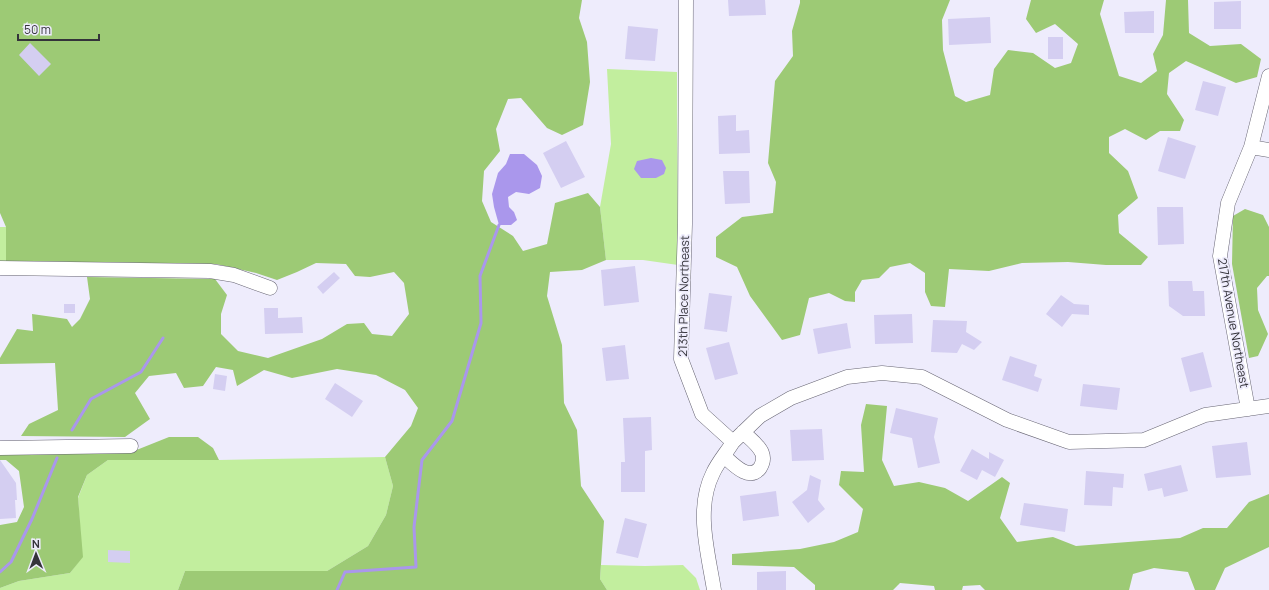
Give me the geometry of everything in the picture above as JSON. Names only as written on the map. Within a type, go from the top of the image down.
[{"type":"street","name":"213th Place Northeast","points":[[686,0],[685,224],[681,359],[702,414],[762,452],[763,462],[754,472],[745,472],[724,456]]},
{"type":"street","name":"217th Avenue Northeast","points":[[1248,410],[1220,256],[1228,203],[1251,147],[1269,76]]},
{"type":"street","points":[[1251,147],[1269,150]]},
{"type":"street","points":[[0,268],[210,271],[234,275],[270,288]]},
{"type":"street","points":[[714,590],[703,520],[707,492],[713,473],[738,437],[760,416],[791,398],[847,377],[882,373],[922,377],[1007,420],[1069,442],[1144,440],[1205,415],[1269,406]]},
{"type":"street","points":[[0,448],[131,446]]},
{"type":"green space","points":[[0,0],[582,0],[579,18],[587,42],[590,82],[583,125],[562,135],[547,128],[521,98],[508,99],[496,129],[500,151],[484,171],[482,201],[491,222],[513,236],[523,251],[547,244],[555,203],[588,193],[600,207],[606,260],[582,270],[550,272],[547,296],[562,345],[564,403],[577,430],[581,486],[604,521],[600,579],[607,590],[178,590],[185,571],[327,571],[368,546],[386,515],[393,486],[385,457],[411,426],[418,408],[405,390],[376,375],[337,369],[292,378],[264,370],[237,386],[233,370],[216,367],[203,386],[184,388],[176,373],[149,376],[135,393],[150,419],[125,437],[21,436],[29,424],[58,410],[55,363],[0,364],[0,358],[17,329],[33,331],[32,314],[67,319],[72,327],[80,319],[90,299],[87,277],[215,279],[227,295],[221,314],[221,334],[238,351],[268,358],[322,339],[347,324],[364,323],[372,334],[392,336],[409,314],[404,283],[394,272],[370,277],[355,276],[346,264],[316,263],[277,280],[256,273],[216,264],[6,261],[6,227],[0,213]]},
{"type":"green space","points":[[800,0],[950,0],[942,20],[943,50],[955,96],[966,102],[990,95],[994,69],[1008,50],[1033,53],[1055,68],[1071,63],[1078,44],[1055,24],[1036,33],[1026,19],[1031,0],[1104,0],[1100,14],[1119,76],[1141,83],[1157,71],[1153,54],[1163,35],[1166,0],[1188,0],[1189,33],[1210,46],[1241,44],[1261,59],[1257,77],[1236,83],[1186,61],[1169,73],[1167,94],[1184,120],[1180,131],[1160,131],[1146,140],[1125,129],[1109,137],[1109,153],[1128,171],[1138,198],[1118,215],[1119,233],[1148,257],[1141,265],[1106,265],[1068,262],[1022,263],[989,271],[949,269],[945,307],[931,306],[925,292],[925,273],[910,263],[890,267],[879,278],[862,280],[855,292],[855,302],[845,301],[829,293],[809,298],[800,335],[782,340],[750,296],[737,267],[716,257],[716,237],[742,217],[773,213],[776,182],[768,163],[775,81],[793,56],[792,31]]},
{"type":"green space","points":[[607,69],[677,72],[678,265],[643,260],[606,260],[600,207],[611,144]]},
{"type":"green space","points":[[1245,209],[1263,215],[1269,227],[1269,276],[1267,276],[1257,288],[1258,310],[1268,334],[1258,356],[1249,358],[1232,264],[1233,216]]},
{"type":"green space","points":[[0,227],[6,227],[6,261],[0,261]]},
{"type":"green space","points":[[866,404],[887,406],[882,460],[894,486],[919,482],[945,488],[968,501],[1002,477],[1010,483],[1000,518],[1017,542],[1053,537],[1076,546],[1180,538],[1203,528],[1227,528],[1249,502],[1269,494],[1269,547],[1225,568],[1215,590],[1195,590],[1188,572],[1154,568],[1133,574],[1129,590],[985,590],[980,585],[963,586],[962,590],[935,590],[934,586],[900,583],[893,590],[815,590],[815,585],[794,567],[732,565],[732,554],[800,549],[834,542],[858,532],[863,509],[839,485],[841,471],[864,472],[861,425]]},
{"type":"green space","points":[[169,437],[198,437],[213,448],[219,460],[108,460],[87,475],[78,497],[83,557],[70,573],[19,581],[0,588],[0,525],[17,522],[24,507],[19,471],[6,460],[0,460],[0,454],[129,453]]},
{"type":"green space","points":[[385,457],[393,486],[386,515],[368,546],[327,571],[185,571],[178,590],[0,590],[0,588],[19,581],[70,573],[82,557],[78,498],[87,475],[108,460],[219,460]]},
{"type":"green space","points":[[601,565],[683,565],[696,578],[700,590],[607,590],[600,579]]},
{"type":"shaded area","points":[[510,154],[524,154],[537,165],[542,176],[540,188],[529,194],[516,192],[508,197],[509,207],[514,212],[517,220],[511,225],[499,225],[492,194],[498,173],[506,164]]},
{"type":"shaded area","points":[[651,158],[662,160],[666,168],[664,174],[656,178],[641,178],[634,169],[637,161]]},
{"type":"building","points":[[728,0],[765,0],[766,15],[729,16]]},
{"type":"building","points":[[1241,1],[1241,29],[1214,29],[1214,2]]},
{"type":"building","points":[[1154,11],[1154,33],[1125,33],[1124,12]]},
{"type":"building","points":[[990,17],[991,43],[949,45],[948,19]]},
{"type":"building","points":[[628,26],[658,29],[655,61],[625,59]]},
{"type":"building","points":[[1048,37],[1063,37],[1063,59],[1048,59]]},
{"type":"building","points":[[30,43],[51,64],[39,76],[19,55]]},
{"type":"building","points":[[1203,81],[1226,87],[1218,116],[1195,110]]},
{"type":"building","points":[[736,115],[736,131],[749,130],[750,153],[719,154],[718,116]]},
{"type":"building","points":[[1168,137],[1196,146],[1185,179],[1158,171]]},
{"type":"building","points":[[566,141],[585,177],[561,188],[543,153]]},
{"type":"building","points":[[723,171],[749,171],[750,203],[725,204]]},
{"type":"building","points":[[1157,207],[1183,207],[1184,244],[1158,245]]},
{"type":"building","points":[[635,266],[639,302],[604,306],[601,270]]},
{"type":"building","points":[[334,272],[340,278],[323,294],[317,287]]},
{"type":"building","points":[[1168,281],[1192,281],[1193,291],[1204,291],[1205,316],[1183,316],[1169,306]]},
{"type":"building","points":[[709,293],[732,296],[727,332],[704,329]]},
{"type":"building","points":[[1061,295],[1074,304],[1089,305],[1089,315],[1072,314],[1062,327],[1046,314]]},
{"type":"building","points":[[64,304],[75,304],[75,313],[64,313]]},
{"type":"building","points":[[264,308],[278,308],[278,318],[302,317],[303,333],[265,334]]},
{"type":"building","points":[[912,314],[913,343],[875,344],[874,315]]},
{"type":"building","points":[[933,320],[967,321],[966,332],[982,342],[974,350],[962,344],[957,353],[931,352]]},
{"type":"building","points":[[847,323],[851,348],[818,354],[813,329]]},
{"type":"building","points":[[729,342],[738,374],[715,380],[706,348]]},
{"type":"building","points":[[625,345],[629,379],[606,381],[602,348]]},
{"type":"building","points":[[1203,352],[1212,387],[1190,392],[1181,358]]},
{"type":"building","points":[[1010,356],[1037,365],[1034,376],[1042,379],[1038,392],[1002,380]]},
{"type":"building","points":[[215,374],[227,376],[225,391],[213,389]]},
{"type":"building","points":[[335,383],[363,401],[352,417],[325,399]]},
{"type":"building","points":[[1083,384],[1120,388],[1117,410],[1080,406]]},
{"type":"building","points":[[896,408],[938,418],[934,437],[940,463],[918,468],[912,438],[890,433]]},
{"type":"building","points":[[651,417],[652,450],[645,451],[645,492],[621,492],[621,462],[625,462],[623,418]]},
{"type":"building","points":[[822,429],[824,460],[792,461],[790,430]]},
{"type":"building","points":[[1247,442],[1251,475],[1216,478],[1212,446]]},
{"type":"building","points":[[972,449],[989,459],[989,452],[1004,460],[995,477],[982,470],[977,480],[960,471]]},
{"type":"building","points":[[0,460],[16,483],[16,518],[0,519]]},
{"type":"building","points":[[1181,465],[1188,491],[1164,497],[1162,488],[1148,491],[1144,474]]},
{"type":"building","points":[[1086,471],[1124,474],[1123,488],[1113,487],[1112,506],[1084,505]]},
{"type":"building","points":[[810,475],[821,480],[818,500],[825,509],[808,523],[792,502],[807,490]]},
{"type":"building","points":[[776,491],[779,516],[743,521],[740,496]]},
{"type":"building","points":[[1024,503],[1068,509],[1065,532],[1020,525]]},
{"type":"building","points":[[625,518],[647,524],[638,558],[616,553]]},
{"type":"building","points":[[108,550],[130,551],[130,563],[108,562]]},
{"type":"building","points":[[786,571],[786,590],[757,590],[757,572]]},
{"type":"waterway","points":[[337,590],[345,572],[416,567],[414,527],[422,460],[452,421],[481,323],[480,276],[499,225]]},
{"type":"waterway","points":[[72,430],[91,399],[141,372],[163,338]]},
{"type":"waterway","points":[[0,572],[11,562],[32,519],[57,458]]}]
